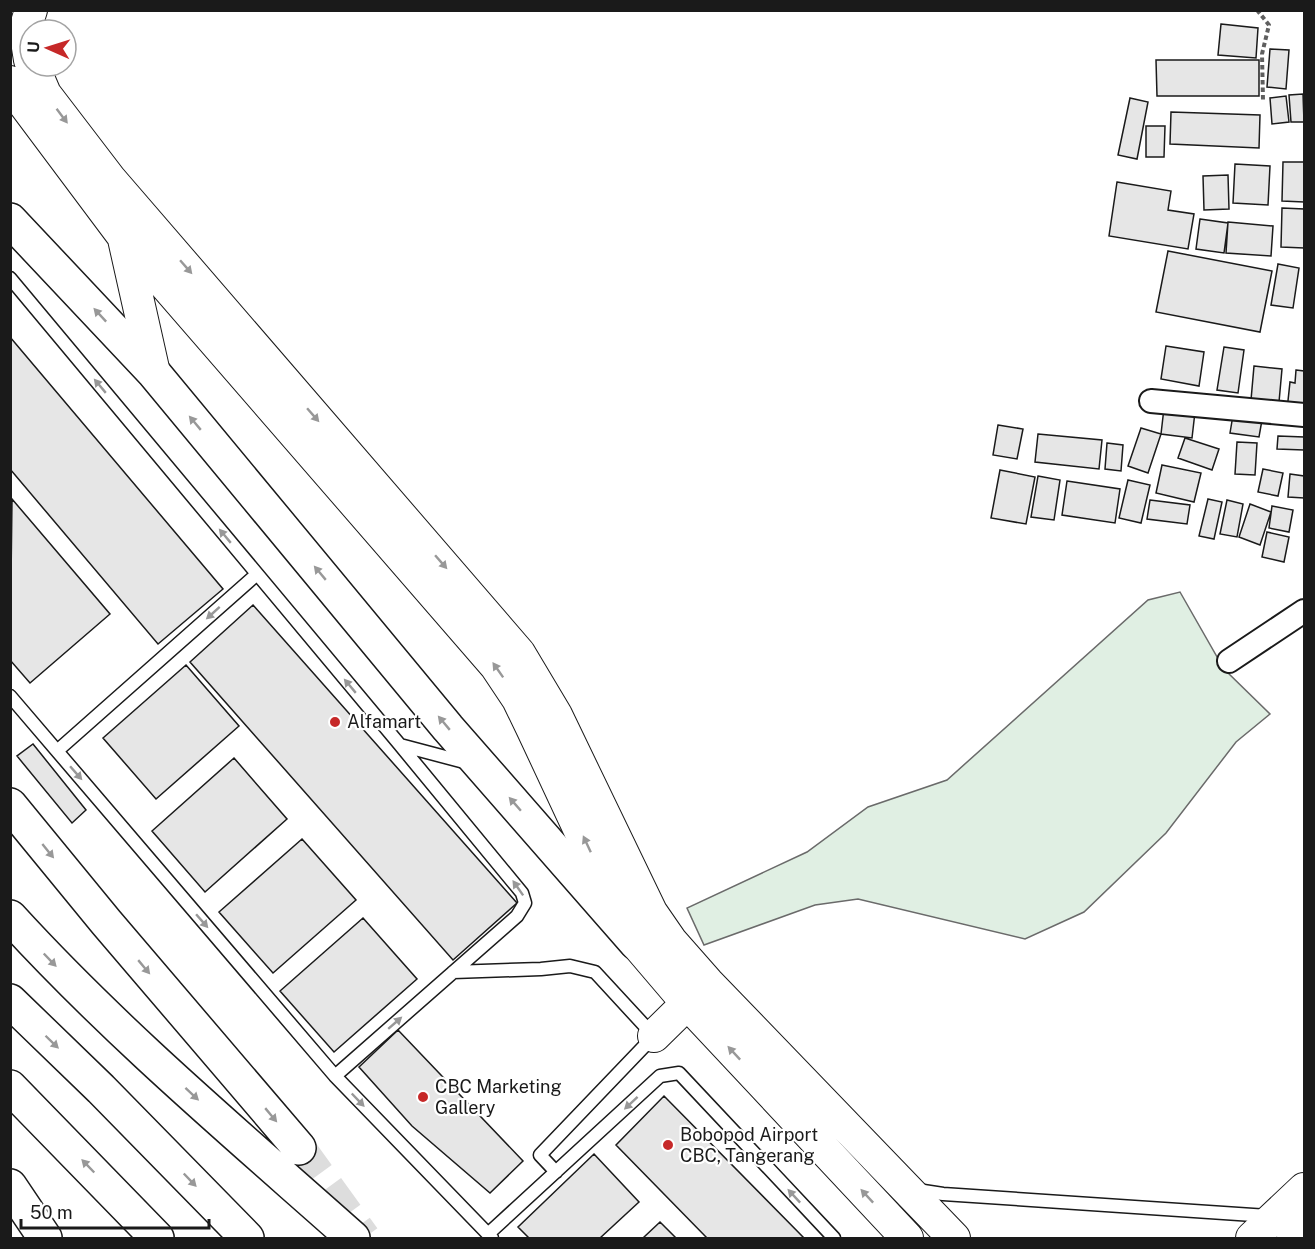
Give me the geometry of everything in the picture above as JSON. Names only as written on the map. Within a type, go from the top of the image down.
[{"type":"highway","points":[[10,220],[153,373],[448,728],[636,942]]},
{"type":"highway","points":[[10,805],[106,922],[299,1148]]},
{"type":"highway","points":[[10,917],[105,1015],[353,1239]]},
{"type":"highway","points":[[10,1001],[101,1089],[247,1239]]},
{"type":"highway","points":[[10,1087],[158,1239]]},
{"type":"highway","points":[[10,1186],[45,1239]]},
{"type":"street","points":[[38,78],[45,94],[110,179],[519,653],[556,715],[651,912],[670,940],[698,993],[907,1239]]},
{"type":"street","points":[[10,82],[123,236],[496,666],[523,710],[618,912],[636,942],[698,993],[907,1188],[954,1239]]},
{"type":"street","points":[[110,179],[153,373]]},
{"type":"street","points":[[1151,400],[1305,415]]},
{"type":"street","points":[[1229,661],[1305,612]]},
{"type":"street","points":[[654,1036],[698,993]]},
{"type":"street","points":[[1284,1227],[1305,1189]]},
{"type":"street","points":[[1252,1239],[1284,1227],[1305,1228]]},
{"type":"lane","points":[[10,278],[522,893],[525,903],[518,916],[335,1076]]},
{"type":"lane","points":[[57,751],[257,574]]},
{"type":"lane","points":[[10,696],[335,1076],[490,1236],[660,1076],[679,1073],[834,1239]]},
{"type":"lane","points":[[400,745],[483,767]]},
{"type":"lane","points":[[453,972],[570,966],[595,972],[654,1036],[540,1155],[556,1172]]},
{"type":"lane","points":[[907,1188],[943,1194],[1284,1227]]},
{"type":"path","points":[[1257,10],[1269,25],[1263,54],[1263,100]]},
{"type":"green space","points":[[1180,592],[1224,669],[1270,714],[1236,742],[1166,833],[1084,912],[1025,939],[858,899],[815,905],[704,945],[687,908],[807,852],[868,807],[947,780],[1148,600]]},
{"type":"building","points":[[1221,24],[1258,28],[1256,58],[1218,55]]},
{"type":"building","points":[[1270,49],[1289,50],[1286,89],[1267,87]]},
{"type":"building","points":[[1156,60],[1259,60],[1259,96],[1157,96]]},
{"type":"building","points":[[1303,94],[1304,122],[1291,122],[1289,95]]},
{"type":"building","points":[[1286,96],[1289,122],[1272,124],[1270,98]]},
{"type":"building","points":[[1130,98],[1148,102],[1137,159],[1118,155]]},
{"type":"building","points":[[1171,112],[1260,115],[1259,148],[1170,144]]},
{"type":"building","points":[[1146,126],[1165,126],[1164,157],[1146,157]]},
{"type":"building","points":[[1283,162],[1304,162],[1304,202],[1282,201]]},
{"type":"building","points":[[1235,164],[1270,166],[1268,205],[1233,203]]},
{"type":"building","points":[[1228,175],[1229,209],[1204,210],[1203,176]]},
{"type":"building","points":[[1117,182],[1171,191],[1168,210],[1194,214],[1188,249],[1109,236]]},
{"type":"building","points":[[1282,208],[1304,209],[1304,248],[1281,247]]},
{"type":"building","points":[[1200,219],[1228,223],[1224,253],[1196,249]]},
{"type":"building","points":[[1228,222],[1273,226],[1271,256],[1226,253]]},
{"type":"building","points":[[1168,251],[1272,271],[1260,332],[1156,312]]},
{"type":"building","points":[[1278,264],[1299,268],[1293,308],[1271,305]]},
{"type":"building","points":[[10,337],[223,589],[158,644],[10,469]]},
{"type":"building","points":[[1166,346],[1204,352],[1199,386],[1161,379]]},
{"type":"building","points":[[1224,347],[1244,350],[1238,393],[1217,390]]},
{"type":"building","points":[[1254,366],[1282,369],[1279,402],[1251,400]]},
{"type":"building","points":[[1296,370],[1304,371],[1304,412],[1287,410],[1290,382],[1295,383]]},
{"type":"building","points":[[1164,408],[1195,412],[1192,438],[1161,434]]},
{"type":"building","points":[[1233,415],[1262,420],[1259,437],[1230,433]]},
{"type":"building","points":[[998,425],[1023,429],[1017,459],[993,455]]},
{"type":"building","points":[[1141,428],[1161,434],[1148,473],[1128,466]]},
{"type":"building","points":[[1038,434],[1102,440],[1099,469],[1035,462]]},
{"type":"building","points":[[1278,436],[1304,437],[1304,450],[1277,449]]},
{"type":"building","points":[[1185,438],[1219,449],[1212,470],[1178,458]]},
{"type":"building","points":[[1237,442],[1257,443],[1255,475],[1235,474]]},
{"type":"building","points":[[1107,443],[1123,445],[1121,471],[1105,469]]},
{"type":"building","points":[[1162,465],[1201,473],[1194,502],[1156,493]]},
{"type":"building","points":[[1263,469],[1283,473],[1278,496],[1258,492]]},
{"type":"building","points":[[1000,470],[1035,477],[1026,524],[991,518]]},
{"type":"building","points":[[1290,474],[1304,476],[1304,498],[1288,497]]},
{"type":"building","points":[[1038,476],[1060,480],[1054,520],[1031,517]]},
{"type":"building","points":[[1128,480],[1150,485],[1141,523],[1119,518]]},
{"type":"building","points":[[1067,481],[1120,489],[1115,523],[1062,515]]},
{"type":"building","points":[[12,499],[110,614],[30,683],[10,660]]},
{"type":"building","points":[[1208,499],[1222,502],[1214,539],[1199,536]]},
{"type":"building","points":[[1150,500],[1190,505],[1187,524],[1147,519]]},
{"type":"building","points":[[1227,500],[1243,504],[1237,537],[1220,534]]},
{"type":"building","points":[[1250,504],[1271,512],[1260,545],[1239,537]]},
{"type":"building","points":[[1272,506],[1293,510],[1289,532],[1269,528]]},
{"type":"building","points":[[1267,532],[1289,537],[1284,562],[1262,557]]},
{"type":"building","points":[[253,605],[517,903],[453,960],[190,662]]},
{"type":"building","points":[[186,665],[239,726],[156,799],[103,738]]},
{"type":"building","points":[[33,744],[86,810],[72,823],[17,756]]},
{"type":"building","points":[[234,758],[287,819],[205,892],[152,831]]},
{"type":"building","points":[[302,839],[356,900],[273,973],[219,912]]},
{"type":"building","points":[[363,918],[417,979],[334,1052],[280,991]]},
{"type":"building","name":"CBC Marketing Gallery","points":[[398,1030],[523,1161],[490,1193],[412,1126],[359,1067]]},
{"type":"building","points":[[664,1096],[804,1238],[707,1238],[616,1145]]},
{"type":"building","points":[[594,1154],[639,1202],[600,1238],[529,1238],[518,1227]]},
{"type":"building","points":[[660,1222],[676,1238],[643,1238]]},
{"type":"tunnel","points":[[299,1148],[364,1238]]},
{"type":"place","name":"Alfamart","points":[[335,722]]},
{"type":"place","name":"CBC Marketing Gallery","points":[[423,1097]]},
{"type":"place","name":"Bobopod Airport CBC, Tangerang","points":[[668,1145]]}]
